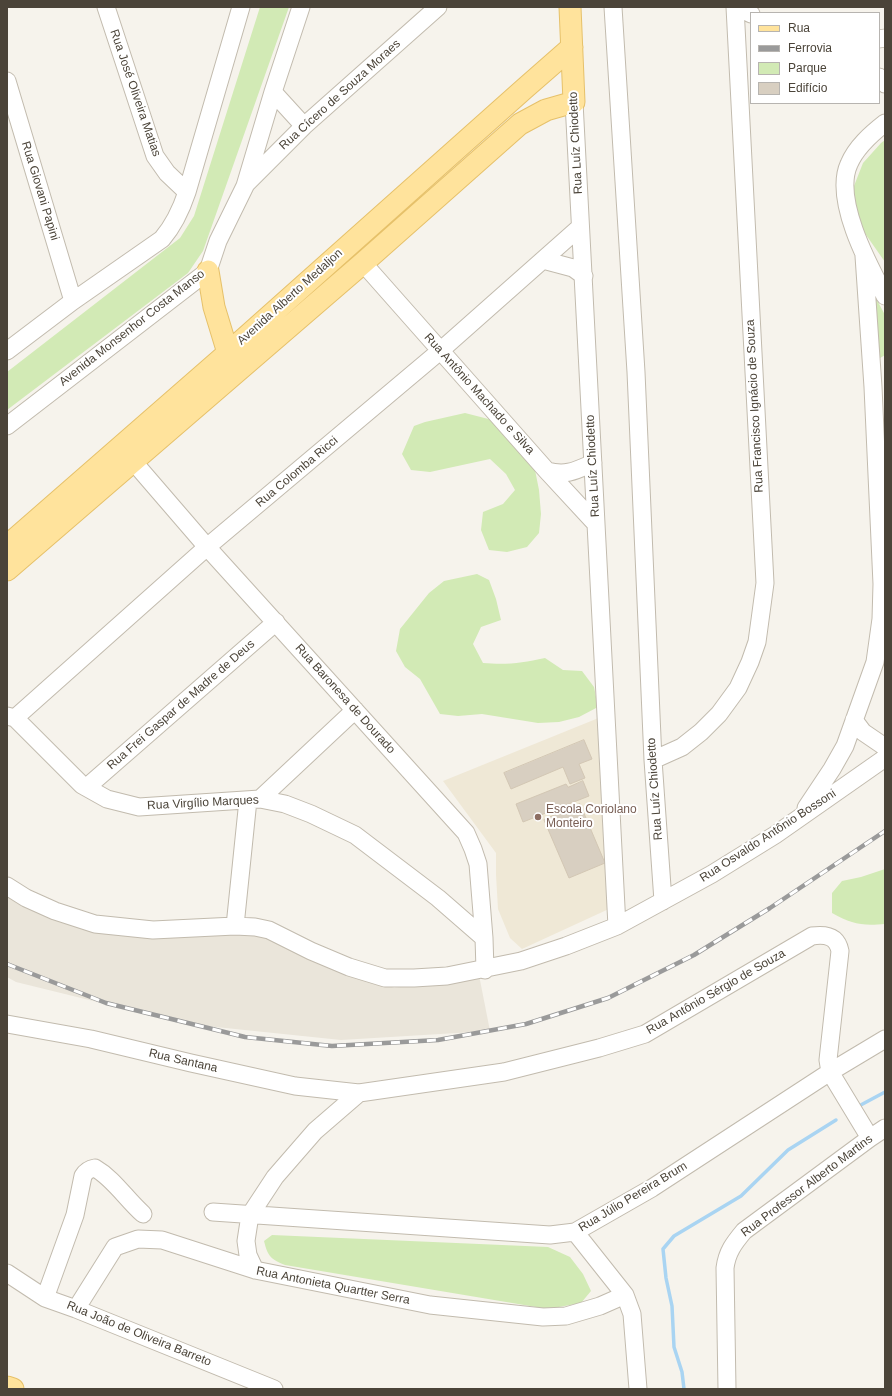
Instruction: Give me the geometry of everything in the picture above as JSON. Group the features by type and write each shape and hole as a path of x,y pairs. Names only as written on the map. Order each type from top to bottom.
{"main road":[{"name":"Rua Luíz Chiodetto","path":"570,7 574,102"},
{"name":"Avenida Alberto Medaljon","path":"7,546 228,353 572,47"},
{"name":"Avenida Alberto Medaljon","path":"7,570 132,460 362,263 520,124 546,110 574,102"},
{"path":"208,271 214,307 228,353"},
{"path":"7,1387 13,1389"}],"street":[{"name":"Rua José Oliveira Matias","path":"106,7 155,156 167,173 187,192"},
{"name":"Avenida Monsenhor Costa Manso","path":"7,426 208,271 218,241 245,186 273,92 301,7"},
{"name":"Rua Cícero de Souza Moraes","path":"245,186 304,126 438,7"},
{"name":"Rua Luíz Chiodetto","path":"613,7 636,368 653,760 662,901"},
{"path":"736,7 750,14"},
{"name":"Rua Francisco Ignácio de Souza","path":"653,760 682,747 701,732 719,714 738,688 757,642 765,582 736,7"},
{"path":"7,351 73,301 162,239 175,221 187,192 240,9"},
{"name":"Rua Giovani Papini","path":"7,81 73,301"},
{"path":"273,92 304,126"},
{"name":"Rua Luíz Chiodetto","path":"574,102 617,926"},
{"path":"885,123 872,133 857,150 848,164 844,183 851,219 864,256 885,296"},
{"name":"Rua Colomba Ricci","path":"11,717 207,547 440,351 580,227"},
{"path":"802,816 832,769 844,746 875,662 881,619 882,584 873,387 864,256"},
{"path":"543,260 573,268 584,276"},
{"name":"Rua Antônio Machado e Silva","path":"362,263 596,524"},
{"path":"873,387 885,371"},
{"name":"Rua Baronesa de Dourado","path":"132,460 207,547 466,833 478,864 485,970"},
{"path":"547,471 559,474 577,470 593,463"},
{"name":"Rua Frei Gaspar de Madre de Deus","path":"87,787 276,622"},
{"path":"235,926 254,799 355,710"},
{"name":"Rua Virgílio Marques","path":"11,717 82,785 107,799 139,807 254,799 285,804 311,814 355,835 438,898 484,938"},
{"path":"854,720 863,732 885,747"},
{"name":"Rua Osvaldo Antônio Bossoni","path":"7,886 26,898 55,911 95,924 153,930 235,926 255,927 268,930 311,951 343,964 385,978 447,976 485,970 521,961 566,946 617,926 712,874 775,835 885,758"},
{"name":"Rua Antônio Sérgio de Souza","path":"359,1093 504,1072 599,1048 645,1034 812,936 823,934 835,940 839,945 840,951 828,1060 830,1072 870,1138"},
{"name":"Rua Santana","path":"7,1024 92,1039 295,1086 359,1093"},
{"name":"Rua Júlio Pereira Brum","path":"213,1212 550,1235 575,1232 652,1188 830,1072 885,1039"},
{"path":"254,1270 248,1255 246,1241 250,1215 275,1177 315,1131 359,1093"},
{"name":"Rua Professor Alberto Martins","path":"727,1389 725,1268 727,1256 732,1246 744,1231 885,1128"},
{"path":"45,1298 75,1214 83,1176 86,1171 94,1168 108,1177 143,1214"},
{"path":"575,1232 625,1295 632,1314 638,1389"},
{"name":"Rua Antonieta Quartter Serra","path":"76,1309 115,1247 138,1239 162,1240 254,1270 430,1305 543,1317 566,1316 600,1306 625,1295"},
{"name":"Rua João de Oliveira Barreto","path":"7,1273 45,1298 76,1309 268,1388"}],"shaded area":[{"name":"Escola Coriolano Monteiro","path":"601,717 611,908 522,949 510,938 498,909 496,853 443,781"},
{"path":"7,892 48,917 257,930 394,988 479,975 490,1031 341,1040 187,1024 16,982 7,977"}],"green space":[{"path":"260,7 289,7 203,251 188,273 7,410 7,372 180,238 194,216"},
{"path":"885,140 885,262 857,222 852,191 863,163"},
{"path":"871,289 885,315 885,355 877,360"},
{"path":"465,413 504,423 531,450 539,490 541,514 539,533 527,547 507,552 489,550 481,530 483,512 503,504 515,490 506,474 490,459 430,472 411,470 402,454 414,426"},
{"path":"477,574 489,580 496,599 501,620 481,627 473,644 483,663 514,663 545,658 563,670 582,671 594,687 598,707 579,717 559,722 538,723 482,714 458,716 440,714 420,679 405,667 396,651 400,629 429,593 444,581"},
{"path":"885,869 885,924 869,925 851,922 832,913 832,893 842,881 861,877"},
{"path":"272,1235 548,1247 570,1257 583,1274 591,1291 581,1303 548,1309 285,1265 273,1259 267,1251 264,1241"}],"building":[{"path":"584,740 592,759 579,764 585,778 570,784 563,767 511,789 504,773"},
{"path":"583,781 589,796 523,822 516,804 566,784 568,787"},
{"path":"580,804 605,863 569,878 544,820"}],"waterway":[{"path":"857,1107 885,1092"},
{"path":"684,1389 682,1372 674,1347 672,1306 666,1278 663,1249 674,1236 741,1196 788,1150 836,1120"}],"railway":[{"path":"7,964 106,1003 245,1037 332,1046 438,1040 526,1024 608,998 694,955 770,908 885,831"}],"place":[{"name":"Escola Coriolano Monteiro","path":"538,817"}]}
